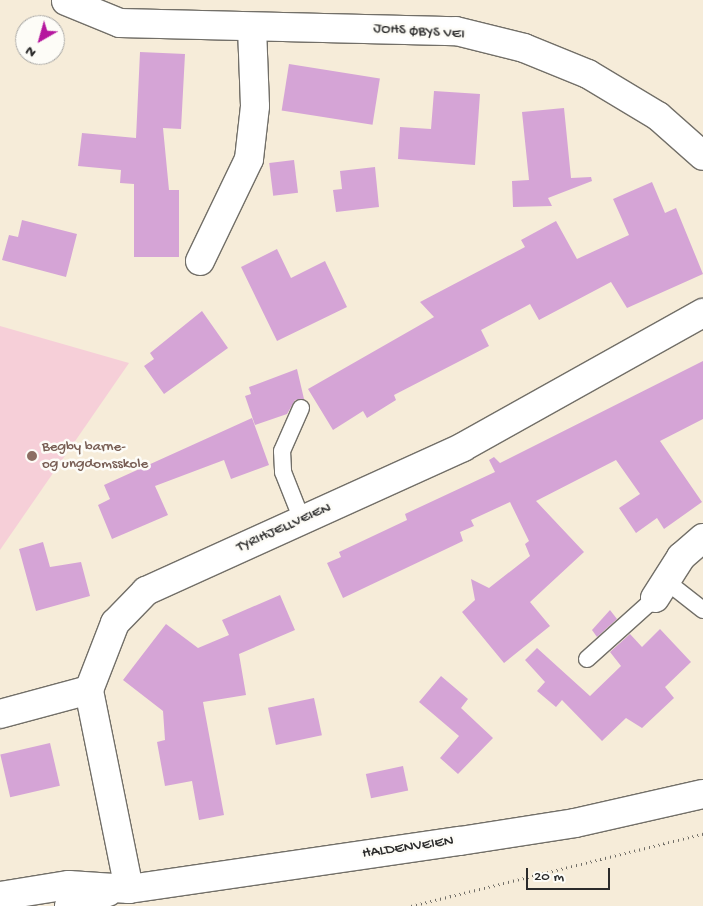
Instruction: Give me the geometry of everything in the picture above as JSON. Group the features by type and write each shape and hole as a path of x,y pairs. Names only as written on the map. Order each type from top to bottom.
{"street":[{"name":"JOHS ØBYS VEI","path":"66,1 120,23 252,28 456,31 524,48 588,74 658,116 703,156"},
{"path":"200,261 249,159 255,106 252,28"},
{"name":"TYRIHJELLVEIEN","path":"89,690 115,623 146,591 463,447 703,313"},
{"path":"661,589 681,557 703,538"},
{"path":"0,714 89,690 120,890"},
{"name":"HALDENVEIEN","path":"69,906 120,890 575,823 703,794"},
{"name":"HALDENVEIEN","path":"0,896 69,885 120,890"}],"lane":[{"path":"301,408 282,451 283,472 302,520"},
{"path":"587,659 661,589 703,610"}],"path":[{"path":"410,906 703,834"}],"shaded area":[{"name":"Begby barne- og ungdomsskole","path":"0,326 129,363 0,550"}],"building":[{"path":"140,52 185,54 181,129 163,128 169,190 179,190 179,257 134,257 134,184 120,183 121,170 78,166 82,133 136,138"},
{"path":"289,64 380,78 373,125 282,110"},
{"path":"434,91 480,94 475,165 398,159 400,127 431,129"},
{"path":"564,108 571,178 591,177 592,181 548,198 552,206 513,207 512,181 529,180 522,112"},
{"path":"294,160 298,193 273,196 269,163"},
{"path":"375,167 379,207 336,212 333,190 342,189 340,171"},
{"path":"652,182 665,213 676,208 703,274 627,308 611,282 539,320 530,304 481,330 489,346 394,395 396,400 367,418 363,411 333,430 308,389 434,317 420,302 525,247 521,240 556,221 577,259 629,235 613,199"},
{"path":"22,220 77,234 66,277 2,260 9,235 18,237"},
{"path":"277,249 291,278 325,261 347,307 277,341 241,267"},
{"path":"202,311 228,348 164,394 144,366 154,359 150,353"},
{"path":"703,361 703,419 660,441 702,502 664,529 657,518 636,533 619,508 640,494 616,460 536,501 584,552 530,602 550,626 504,663 462,612 475,600 471,579 489,588 530,556 525,544 529,541 510,502 471,520 474,526 460,532 463,541 343,598 327,563 341,557 339,552 407,520 405,514 495,472 489,460 494,457 500,463"},
{"path":"297,369 304,399 295,400 287,414 255,425 245,396 251,394 249,387"},
{"path":"252,418 269,465 231,479 224,460 155,486 168,515 112,539 98,505 110,499 104,485"},
{"path":"43,542 50,567 81,562 90,596 36,611 19,549"},
{"path":"280,595 295,630 239,654 246,695 203,702 224,815 199,820 192,781 165,786 157,742 165,740 163,711 123,680 166,624 198,648 229,635 222,620"},
{"path":"610,610 617,619 597,637 592,630"},
{"path":"660,629 691,662 665,687 674,698 642,728 626,718 602,741 562,700 556,707 537,691 545,682 525,660 537,648 590,696 621,666 610,652 630,634 642,647"},
{"path":"441,676 468,699 461,708 493,738 458,774 440,758 459,736 419,702"},
{"path":"314,698 322,735 276,745 268,708"},
{"path":"50,743 60,786 10,797 0,754"},
{"path":"403,766 408,790 371,798 366,774"}],"place":[{"name":"Begby barne- og ungdomsskole","path":"32,456"}]}
